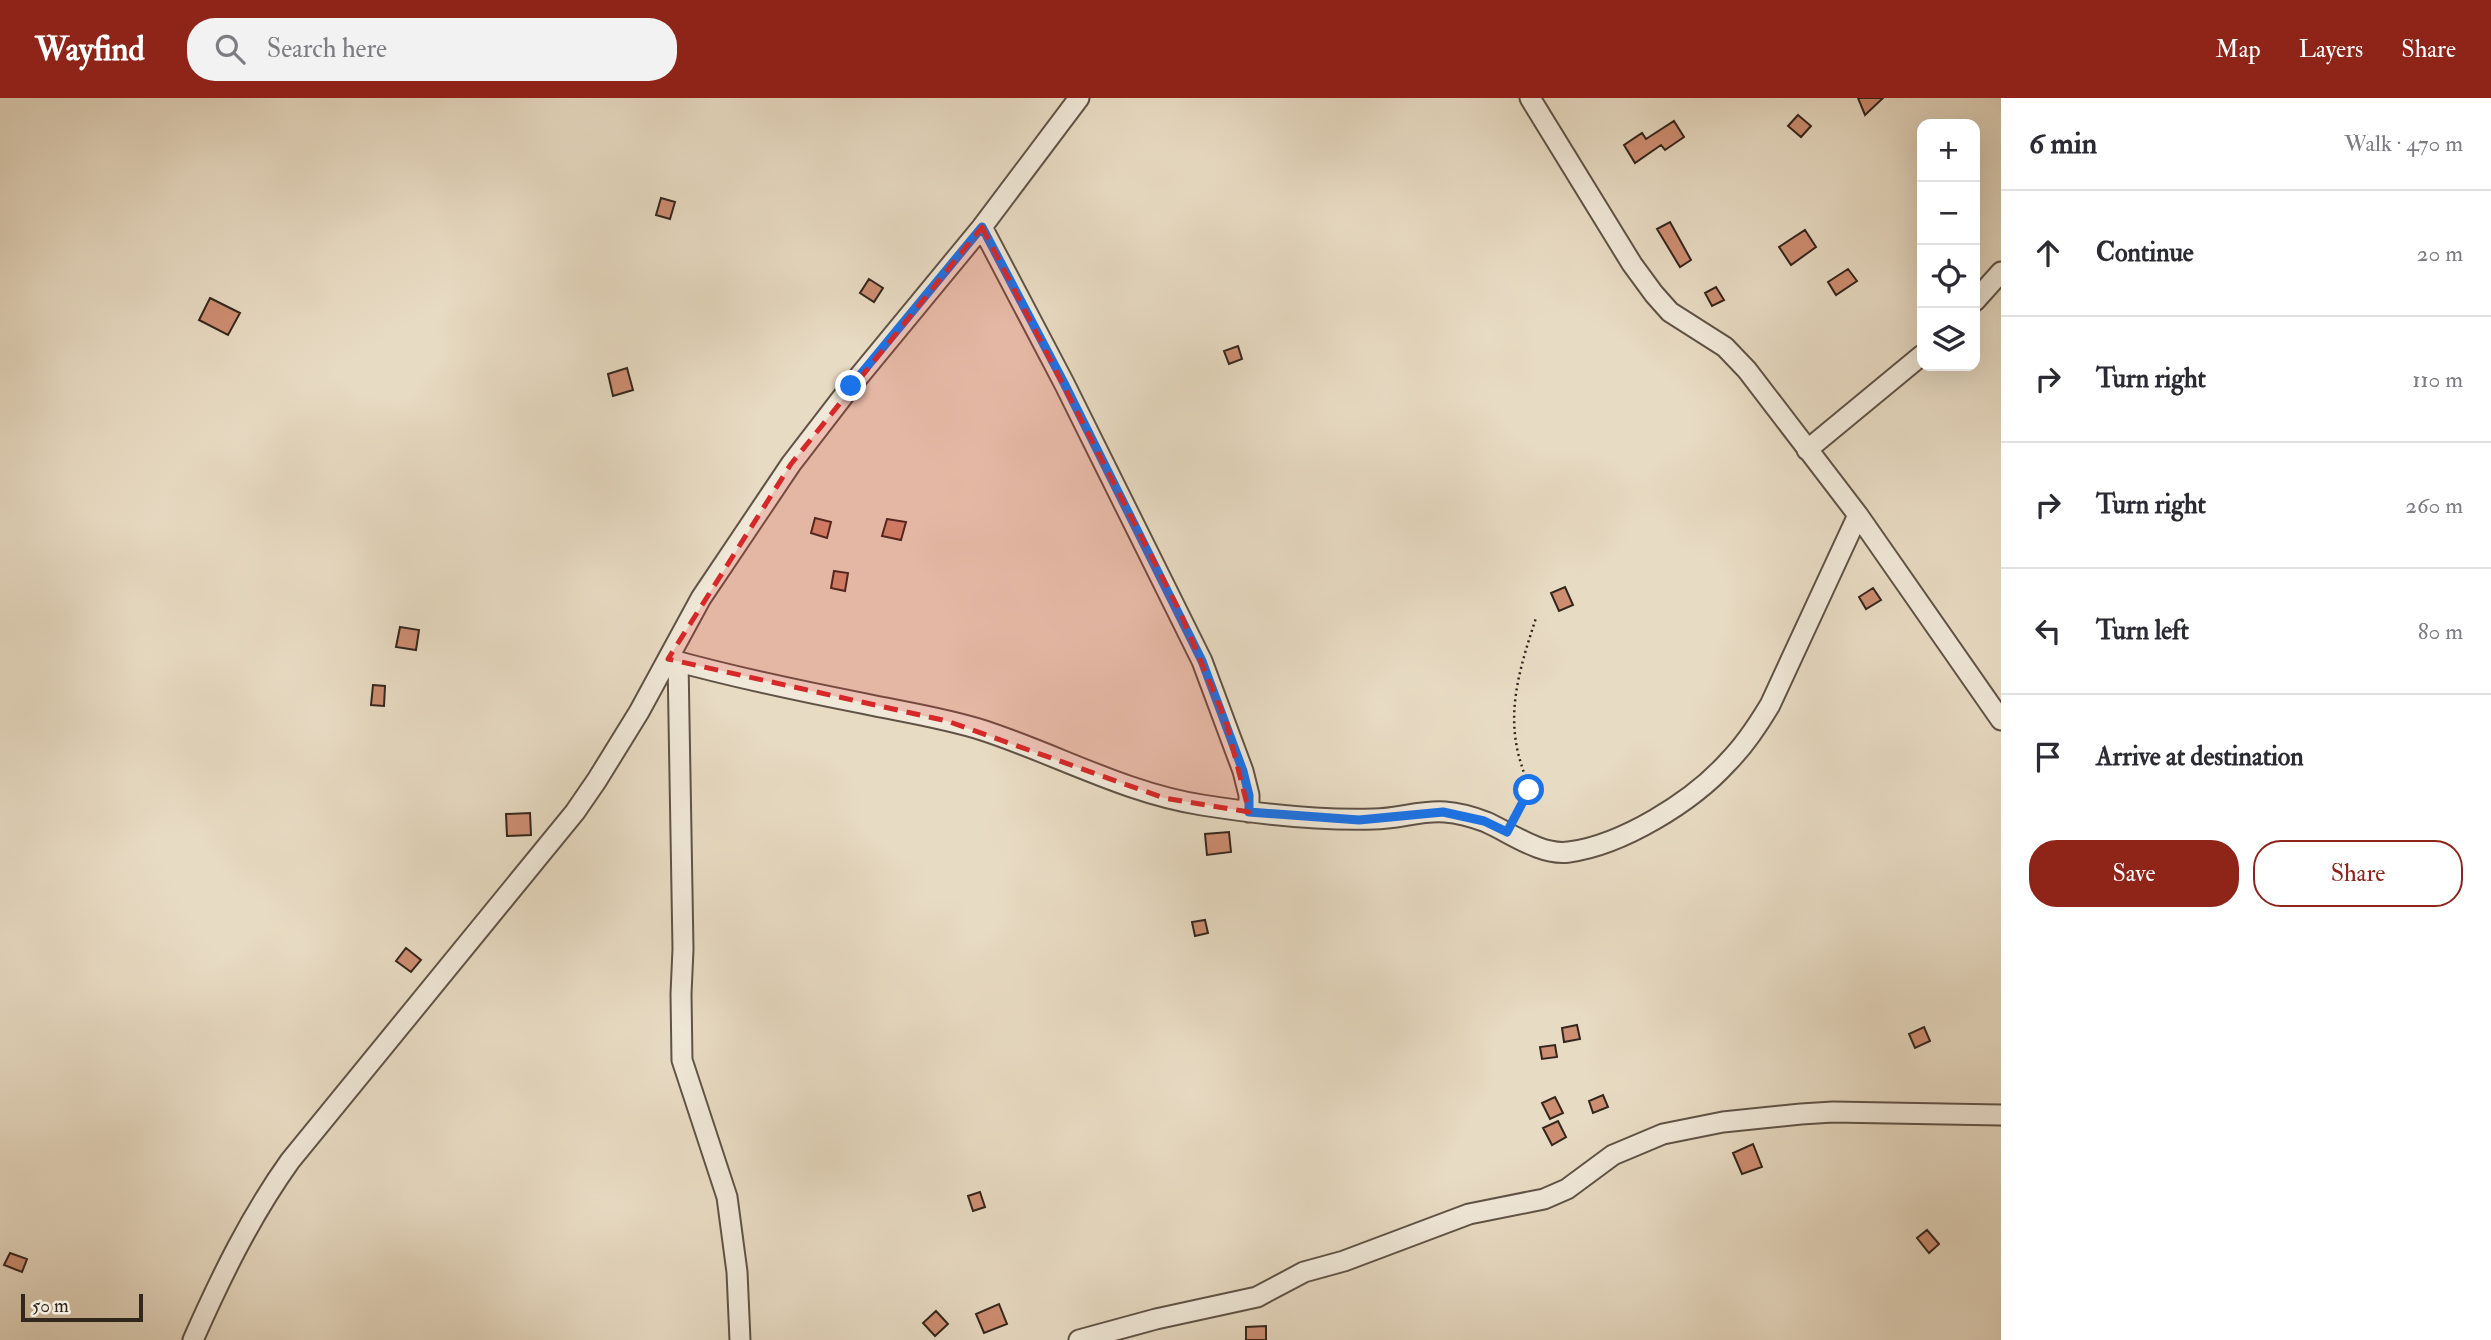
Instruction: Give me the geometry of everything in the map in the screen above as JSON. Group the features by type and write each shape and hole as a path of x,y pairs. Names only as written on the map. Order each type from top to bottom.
{"street":[{"path":"193,1340 234,1251 261,1201 318,1124 575,812 673,660 712,580 791,464 851,386 982,227 1079,98"},
{"path":"1530,98 1632,264 1654,294 1670,312 1735,356 1858,515 2001,720"},
{"path":"982,227 1064,383 1202,661 1243,771 1249,795 1249,812"},
{"path":"1980,295 2001,271"},
{"path":"1807,450 1917,359"},
{"path":"673,660 745,680 947,721 992,734 1164,798 1249,812 1359,820 1443,812 1484,821 1546,849 1564,853 1619,836 1647,822 1687,798 1727,764 1754,732 1770,705 1858,515"},
{"path":"673,660 683,949 682,1060 727,1197 737,1272 740,1340"},
{"path":"1079,1340 1156,1319 1256,1297 1304,1272 1344,1261 1469,1214 1544,1199 1567,1189 1614,1155 1663,1134 1723,1122 1823,1112 2001,1115"}],"path":[{"path":"1507,832 1529,790 1516,741 1515,701 1523,660 1536,618"}],"highlighted area":[{"path":"982,227 1180,612 1226,721 1249,812 1164,798 947,721 668,659 791,464"}],"building":[{"path":"1858,98 1883,98 1865,115"},
{"path":"1798,115 1811,126 1801,137 1788,126"},
{"path":"1674,121 1684,137 1665,150 1661,145 1635,163 1624,145 1642,133 1646,139"},
{"path":"661,198 675,202 670,219 656,215"},
{"path":"1670,222 1691,260 1680,267 1657,229"},
{"path":"1805,230 1816,247 1791,265 1779,247"},
{"path":"1848,269 1857,281 1836,295 1828,282"},
{"path":"869,279 883,288 874,302 860,293"},
{"path":"1716,287 1724,300 1712,306 1705,293"},
{"path":"210,298 240,313 228,335 199,320"},
{"path":"1238,346 1242,359 1229,364 1224,351"},
{"path":"627,368 633,390 613,396 608,374"},
{"path":"815,518 831,522 827,538 811,533"},
{"path":"887,519 906,522 901,540 882,536"},
{"path":"834,571 848,573 845,591 831,588"},
{"path":"1565,587 1573,605 1559,611 1551,593"},
{"path":"1873,588 1881,600 1866,609 1859,597"},
{"path":"400,627 419,630 416,650 396,647"},
{"path":"373,685 385,686 384,706 371,705"},
{"path":"530,813 531,835 507,836 506,814"},
{"path":"1229,832 1231,852 1207,855 1205,834"},
{"path":"1205,920 1208,933 1195,936 1192,922"},
{"path":"406,948 421,960 411,972 396,961"},
{"path":"1577,1025 1580,1039 1564,1042 1562,1028"},
{"path":"1924,1027 1930,1041 1915,1048 1909,1034"},
{"path":"1555,1045 1557,1057 1542,1059 1540,1047"},
{"path":"1603,1095 1608,1107 1593,1113 1589,1101"},
{"path":"1555,1097 1563,1113 1550,1119 1542,1103"},
{"path":"1558,1121 1566,1137 1552,1145 1543,1128"},
{"path":"1753,1144 1762,1167 1742,1174 1733,1153"},
{"path":"980,1192 985,1207 973,1211 968,1196"},
{"path":"1927,1230 1939,1244 1929,1253 1917,1238"},
{"path":"10,1253 27,1259 22,1272 4,1265"},
{"path":"999,1304 1007,1324 984,1333 976,1314"},
{"path":"936,1311 948,1324 935,1336 923,1323"},
{"path":"1266,1326 1266,1340 1246,1340 1246,1327"}],"route":[{"path":"851,386 982,227 1180,612 1226,721 1243,771 1249,795 1249,812 1359,820 1443,812 1484,821 1507,832 1529,790"}]}
